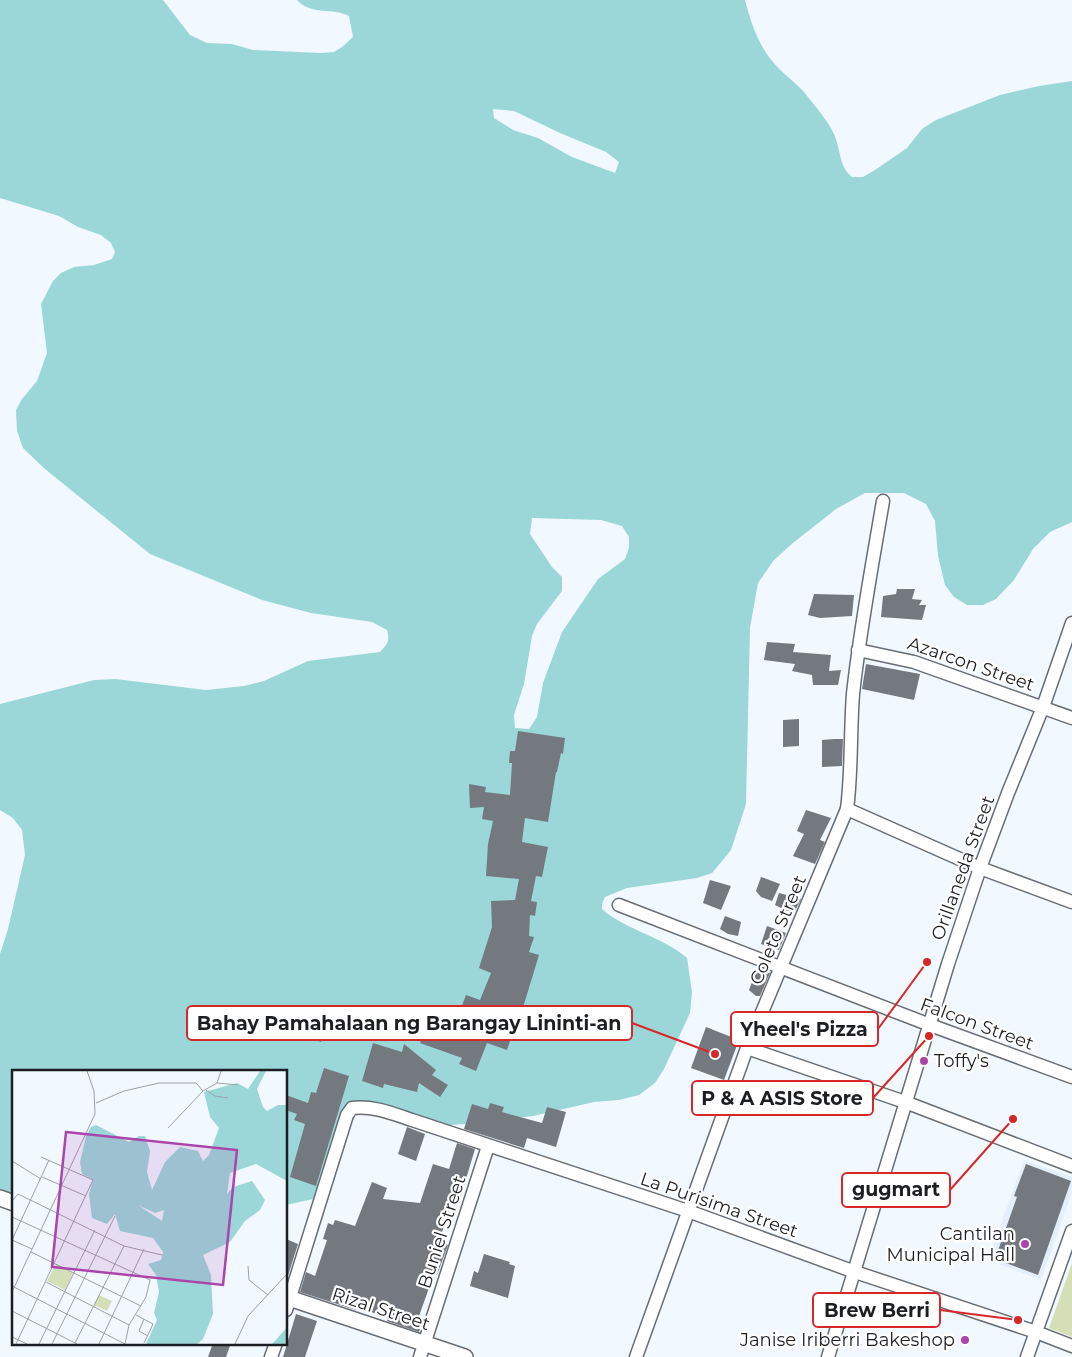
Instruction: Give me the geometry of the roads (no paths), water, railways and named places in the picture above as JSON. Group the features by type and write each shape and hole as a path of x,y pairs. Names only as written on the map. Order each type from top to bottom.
{"street":[{"name":"Coleto Street","path":"636,1357 747,1048 782,969 847,809 851,779 851,720 858,650 884,502"},
{"name":"Orillaneda Street","path":"828,1357 948,964 980,868 1043,707 1072,623"},
{"name":"Azarcon Street","path":"858,650 914,662 1072,718"},
{"path":"847,809 980,868 1072,902"},
{"name":"Falcon Street","path":"619,905 782,969 1072,1077"},
{"path":"747,1048 905,1102 1072,1166"},
{"name":"La Purisima Street","path":"288,1302 347,1115 352,1108 385,1112 688,1210 854,1272 1036,1332 1072,1346"},
{"name":"Buniel Street","path":"422,1350 488,1146"},
{"path":"0,1198 12,1202"},
{"path":"1027,1357 1072,1231"},
{"name":"Rizal Street","path":"288,1302 422,1350 465,1357"},
{"path":"271,1357 276,1344"}],"water":[{"path":"0,0 163,0 190,35 207,43 232,44 253,50 321,53 334,52 353,37 349,16 342,13 309,8 297,0 745,0 763,48 777,66 804,92 820,112 836,138 844,167 852,177 863,177 875,170 907,148 922,129 936,120 1000,95 1072,81 1072,522 1050,532 1033,549 1014,580 996,599 983,605 967,605 954,597 945,585 938,556 935,521 926,504 904,493 865,493 836,509 774,560 758,583 750,628 746,804 731,850 712,873 697,878 627,888 605,897 602,904 602,909 612,917 667,944 687,958 692,992 690,1013 664,1069 655,1083 639,1095 619,1100 594,1102 533,1116 450,1125 377,1104 353,1101 345,1105 324,1181 313,1199 288,1205 288,1070 12,1070 12,1193 0,1189 0,954 8,929 25,855 22,830 13,818 0,810 0,704 94,680 115,679 206,690 244,686 264,681 308,661 380,652 387,644 388,639 387,630 372,622 311,613 262,600 150,554 45,469 23,448 17,431 16,410 22,399 37,381 47,353 41,304 53,281 61,273 74,267 94,265 112,259 115,252 111,243 101,235 78,227 59,216 0,198","holes":["493,109 514,111 606,152 619,162 615,173 572,157 538,138 513,130 494,118","532,518 601,520 622,526 629,537 629,548 625,559 598,579 562,632 543,683 537,717 529,729 515,728 514,715 524,684 532,636 537,624 562,591 562,577 552,567 530,534"]}],"place":[{"name":"Yheel's Pizza","path":"927,962"},
{"name":"P & A ASIS Store","path":"929,1036"},
{"name":"Bahay Pamahalaan ng Barangay Lininti-an","path":"715,1054"},
{"name":"Toffy's","path":"924,1061"},
{"name":"gugmart","path":"1013,1119"},
{"name":"Cantilan Municipal Hall","path":"1025,1244"},
{"name":"Brew Berri","path":"1018,1320"},
{"name":"Janise Iriberri Bakeshop","path":"965,1340"}]}
